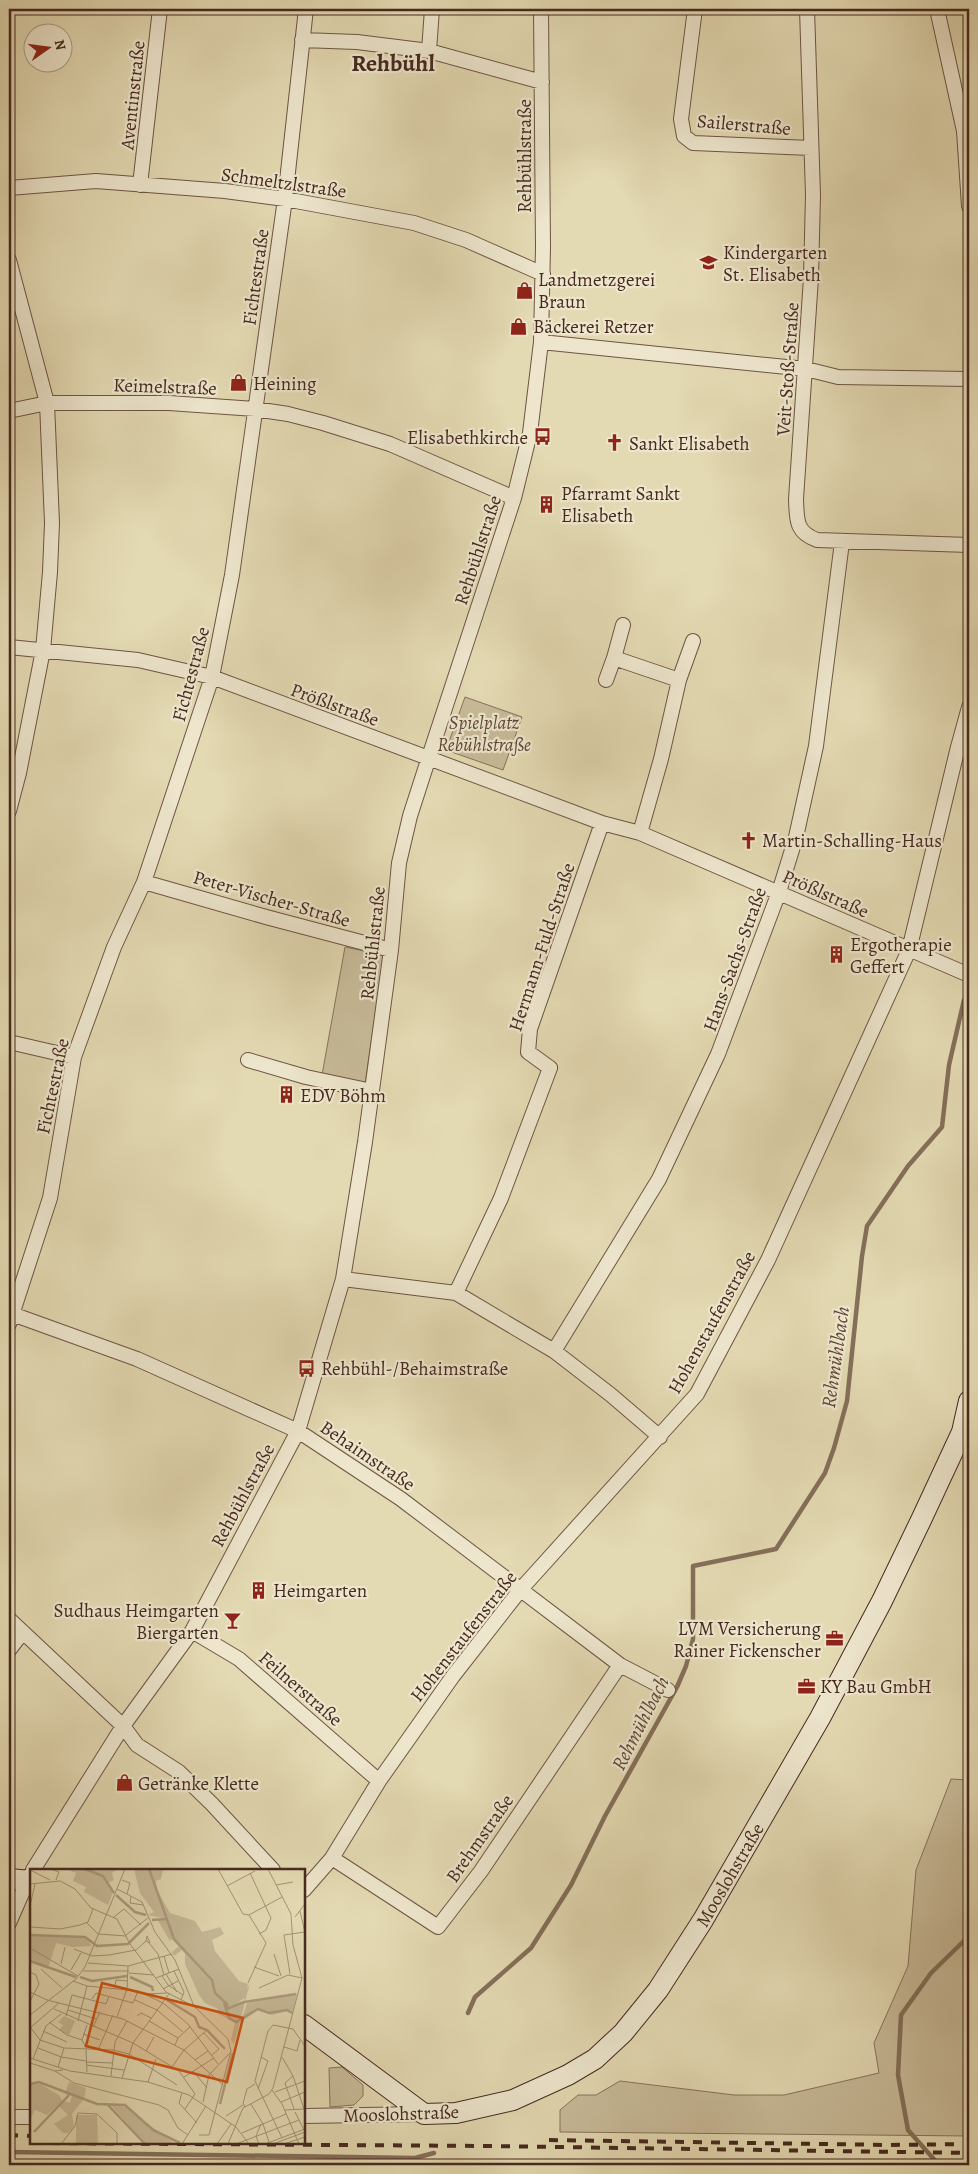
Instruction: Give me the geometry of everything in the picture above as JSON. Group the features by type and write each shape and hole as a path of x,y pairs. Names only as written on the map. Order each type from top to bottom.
{"street":[{"name":"Aventinstraße","path":"140,185 160,9"},
{"name":"Fichtestraße","path":"10,1319 50,1198 74,1057 114,947 144,882 212,677 232,575 285,199 306,9"},
{"path":"429,51 432,9"},
{"name":"Rehbühlstraße","path":"31,1869 123,1726 192,1631 298,1431 343,1279 372,1091 391,950 399,863 410,816 514,498 530,433 541,342 543,274 542,9"},
{"name":"Sailerstraße","path":"695,9 681,120 684,136 693,143 810,148"},
{"name":"Veit-Stoß-Straße","path":"807,9 813,195 811,278 797,515 800,527 808,536 817,540 969,545"},
{"path":"937,9 964,131 969,206"},
{"path":"302,40 357,42 429,51 542,82"},
{"name":"Schmeltzlstraße","path":"9,188 96,180 225,191 285,199 414,223 466,240 543,274"},
{"path":"9,260 47,402 52,523 43,650 19,773 9,811"},
{"path":"541,342 806,369 838,377 969,379"},
{"name":"Keimelstraße","path":"9,411 47,402 169,404 255,409 323,423 390,444 514,498"},
{"name":"Hans-Sachs-Straße","path":"554,1351 659,1178 718,1054 779,892 796,837 816,746 842,542"},
{"path":"606,680 623,625"},
{"path":"640,833 661,760 678,680 692,641"},
{"name":"Prößlstraße","path":"9,647 138,660 212,677 602,823 640,833 969,975"},
{"path":"614,658 678,680"},
{"name":"Hohenstaufenstraße","path":"305,1889 332,1858 380,1781 452,1676 521,1589 697,1394 768,1260 909,950 969,707"},
{"name":"Hermann-Fuld-Straße","path":"456,1293 501,1198 550,1068 528,1052 530,1029 602,823"},
{"name":"Peter-Vischer-Straße","path":"144,882 391,950"},
{"path":"9,1042 74,1057"},
{"path":"248,1060 306,1077 372,1091"},
{"path":"343,1279 456,1293 554,1351 611,1395 660,1437"},
{"name":"Behaimstraße","path":"10,1319 137,1359 298,1431 401,1499 620,1665 668,1690"},
{"name":"Mooslohstraße","path":"305,2116 424,2114 456,2112 501,2104 548,2086 568,2075 595,2059 623,2033 658,1990 734,1868 820,1718 882,1601 922,1518 962,1432 968,1409"},
{"path":"9,1618 123,1726 137,1745 179,1772 212,1804 272,1869"},
{"name":"Feilnerstraße","path":"192,1631 239,1659 380,1781"},
{"path":"9,1650 23,1632"},
{"name":"Brehmstraße","path":"332,1858 418,1912 438,1927 481,1871 620,1665"},
{"name":"Rehbühlstraße","path":"9,1923 26,1877"},
{"path":"305,2026 424,2114"},
{"path":"9,2117 30,2117"}],"green space":[{"name":"Spielplatz Rebühlstraße","path":"465,697 522,717 503,770 446,750"},
{"path":"345,947 384,955 365,1084 322,1075"},
{"path":"951,1779 969,1780 969,2136 560,2132 560,2110 578,2095 596,2095 620,2081 734,2095 784,2095 879,2073 874,2043 908,1966 916,1870"},
{"path":"342,2067 363,2085 363,2096 354,2105 330,2107 329,2068"},
{"path":"915,2159 969,2160 969,2165 918,2165"}],"waterway":[{"name":"Rehmühlbach","path":"468,2013 475,1997 531,1948 571,1885 605,1816 677,1687 686,1666 693,1639 693,1566 776,1549 825,1473 847,1401 862,1256 867,1226 908,1166 942,1127 949,1065 964,1000"},
{"path":"939,2165 908,2130 898,2075 901,2015 931,1973 969,1936"},
{"name":"Rehmühlbach","path":"9,2152 415,2158 434,2153"}],"railway":[{"path":"9,2135 30,2136"},
{"path":"549,2140 890,2145 969,2144"},
{"path":"185,2144 969,2153"}],"place":[{"name":"Kindergarten St. Elisabeth","path":"709,263"},
{"name":"Landmetzgerei Braun","path":"524,290"},
{"name":"Bäckerei Retzer","path":"519,326"},
{"name":"Heining","path":"239,383"},
{"name":"Elisabethkirche","path":"542,437"},
{"name":"Sankt Elisabeth","path":"615,443"},
{"name":"Pfarramt Sankt Elisabeth","path":"547,504"},
{"name":"Martin-Schalling-Haus","path":"748,840"},
{"name":"Ergotherapie Geffert","path":"836,955"},
{"name":"EDV Böhm","path":"286,1095"},
{"name":"Rehbühl-/Behaimstraße","path":"307,1368"},
{"name":"Heimgarten","path":"259,1590"},
{"name":"Sudhaus Heimgarten Biergarten","path":"233,1621"},
{"name":"LVM Versicherung Rainer Fickenscher","path":"835,1639"},
{"name":"KY Bau GmbH","path":"806,1686"},
{"name":"Getränke Klette","path":"124,1783"}],"district":[{"name":"Rehbühl","path":"393,63"}]}
